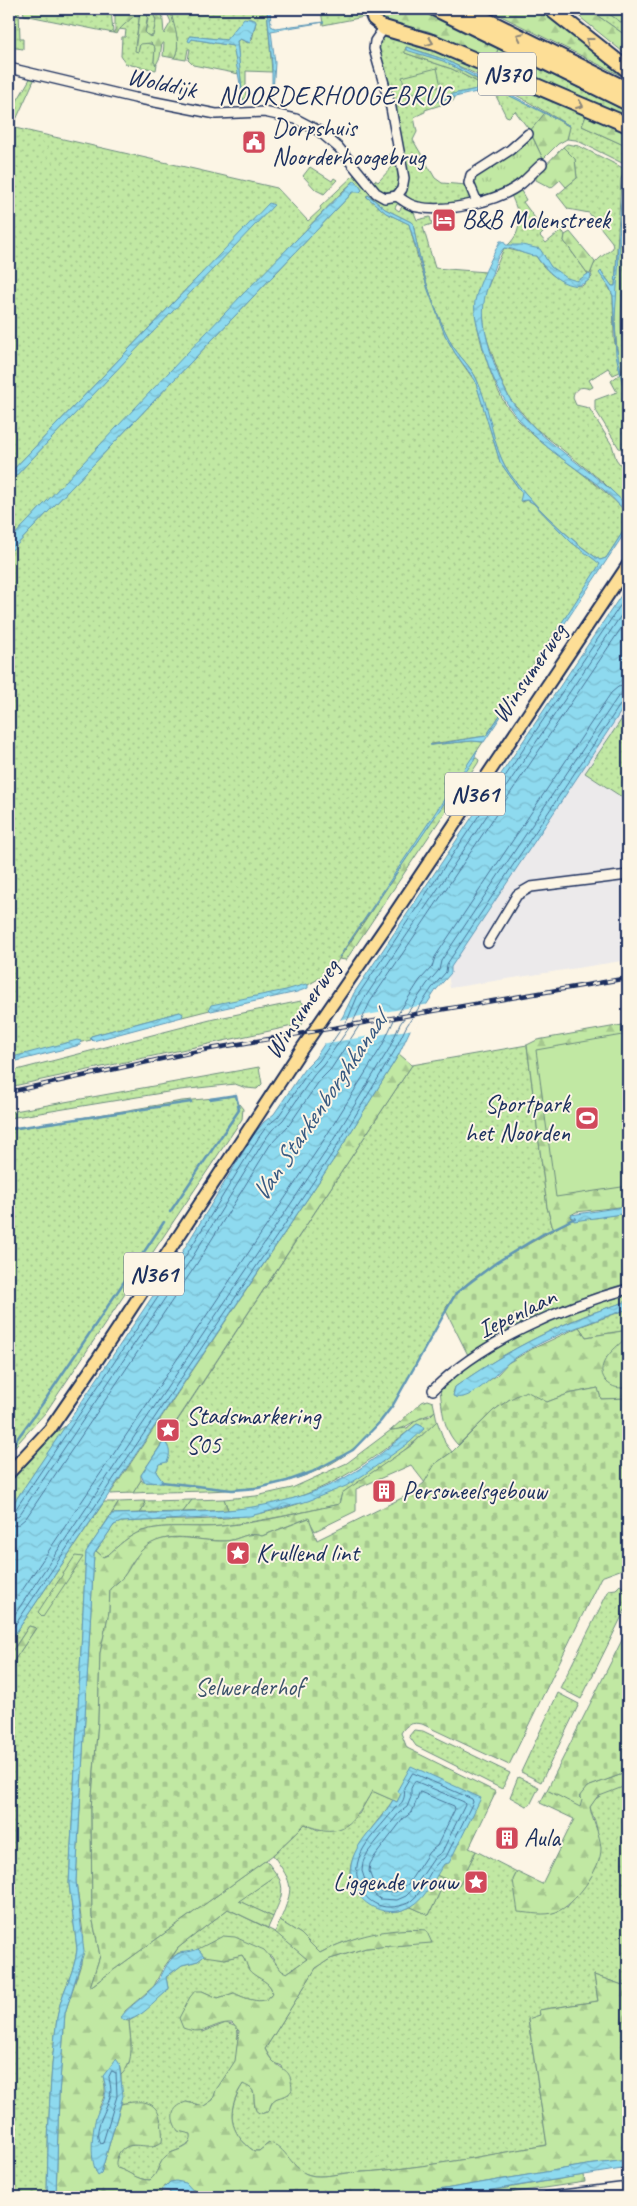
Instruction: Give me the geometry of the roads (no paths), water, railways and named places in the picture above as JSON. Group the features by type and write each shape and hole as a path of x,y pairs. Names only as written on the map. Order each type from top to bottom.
{"highway":[{"name":"N370","path":"436,9 628,103"},
{"name":"N370","path":"464,9 628,90"},
{"path":"551,9 628,70"},
{"name":"N370","path":"384,28 435,43 628,125"}],"main road":[{"path":"369,9 373,19 384,28"},
{"name":"Winsumerweg","path":"9,1473 50,1429 301,1050 395,914 628,565"}],"street":[{"path":"384,28 375,41 374,49 391,110 404,178 402,189 398,196"},
{"name":"Wolddijk","path":"9,68 135,98 216,114 264,112 296,119 319,131 339,148 376,193 386,198 398,196 414,206 424,208 457,207 502,194 522,184 542,164"},
{"path":"477,202 469,183 471,174 510,150 528,134"},
{"path":"488,943 517,895 530,887 628,875"},
{"name":"Iepenlaan","path":"433,1390 446,1376 478,1354 514,1334 574,1306 628,1289"},
{"path":"546,2197 628,2186"}],"water":[{"path":"267,9 270,9 271,26 275,28 324,22 271,31 275,63 272,106 272,65"},
{"path":"244,18 255,20 256,22 250,43 240,39 237,41 243,100 233,46 192,39 190,42 188,41 190,36 226,40"},
{"path":"406,47 446,60 570,126 494,88 433,102 433,98 489,85 443,61 406,50"},
{"path":"623,174 628,175 628,177 624,179 615,318 616,346 628,405 616,355 613,296 610,288 599,273 601,271 612,286 615,286"},
{"path":"354,181 362,190 360,192 353,192 9,553 9,541 242,295"},
{"path":"368,195 385,209 413,223 423,269 438,315 451,343 477,380 502,460 519,485 560,529 600,560 606,558 628,524 628,528 559,632 557,630 600,564 571,542 533,503 527,500 520,501 522,493 500,462 475,380 455,353 445,335 428,290 409,224 386,213 367,197"},
{"path":"269,203 274,205 9,483 9,474"},
{"path":"500,241 503,241 506,245 522,245 540,249 551,267 567,278 577,281 588,274 591,275 590,279 583,284 567,284 546,269 536,256 504,248 497,260 486,291 484,324 494,363 501,381 510,399 522,415 551,443 614,493 628,507 628,516 604,490 541,442 517,417 499,390 486,358 476,320 475,301 482,278"},
{"name":"Van Starkenborghkanaal","path":"628,585 628,701 451,967 451,973 436,990 410,1030 399,1054 336,1156 9,1643 9,1510 181,1254 254,1134 274,1114 305,1068 315,1058 343,1016 354,993"},
{"path":"552,639 484,742 472,741 430,745 486,736"},
{"path":"477,750 474,760 339,957"},
{"path":"306,984 308,988 297,992 211,1011 209,1009 211,1005 286,990"},
{"path":"180,1012 183,1014 182,1017 93,1041 90,1038 91,1036"},
{"path":"77,1040 81,1041 80,1045 9,1063 9,1058"},
{"path":"628,1206 628,1213 574,1221 571,1215"},
{"path":"628,1301 628,1309 567,1331 537,1345 509,1362 475,1392 467,1396 453,1396 455,1387 517,1348 582,1317"},
{"path":"417,1424 424,1429 410,1442 346,1486 308,1501 250,1516 121,1522 114,1525 94,1554 76,1881 84,1952 65,2013 59,2095 56,2197 47,2197 48,2130 54,2040 61,2000 76,1958 77,1949 69,1884 86,1552 112,1514 223,1510 278,1502 304,1495 330,1485 353,1473 386,1450"},
{"path":"164,1441 169,1449 169,1456 167,1462 159,1464 156,1472 164,1483 144,1482 141,1475"},
{"path":"411,1766 481,1798 449,1863 444,1864 422,1898 412,1906 400,1911 377,1909 359,1895 353,1885 352,1861 364,1838 393,1800 397,1802 401,1794 397,1791"},
{"path":"198,1949 204,1956 198,1961 182,1965 166,1977 168,1988 166,1992 134,2018 123,2020 121,2017 129,2008 156,1984 172,1958 183,1952"},
{"path":"116,2059 119,2063 123,2096 101,2173 98,2175 92,2155 93,2131 106,2091 103,2076"},
{"path":"628,2160 628,2168 448,2197 397,2197 587,2165"},
{"path":"170,2182 186,2183 199,2197 172,2197 169,2191 162,2190"}],"waterway":[{"path":"170,1212 239,1110 236,1095 210,1099"},
{"path":"9,1129 191,1102"},
{"path":"162,1482 232,1490 258,1488 287,1481 312,1472 353,1450 380,1422 393,1405 456,1293 497,1262 543,1234 575,1218"},
{"path":"9,1450 43,1403 164,1222"},
{"path":"586,2197 604,2194"}],"railway":[{"path":"9,1092 198,1051 628,978"}],"place":[{"name":"Dorpshuis Noorderhoogebrug","path":"254,142"},
{"name":"B&B Molenstreek","path":"444,220"},
{"name":"Sportpark het Noorden","path":"587,1118"},
{"name":"Stadsmarkering S05","path":"168,1430"},
{"name":"Personeelsgebouw","path":"384,1491"},
{"name":"Krullend lint","path":"238,1553"},
{"name":"Aula","path":"507,1838"},
{"name":"Liggende vrouw","path":"476,1882"}],"district":[{"name":"NOORDERHOOGEBRUG","path":"335,95"}],"park label":[{"name":"Selwerderhof","path":"249,1687"}]}
